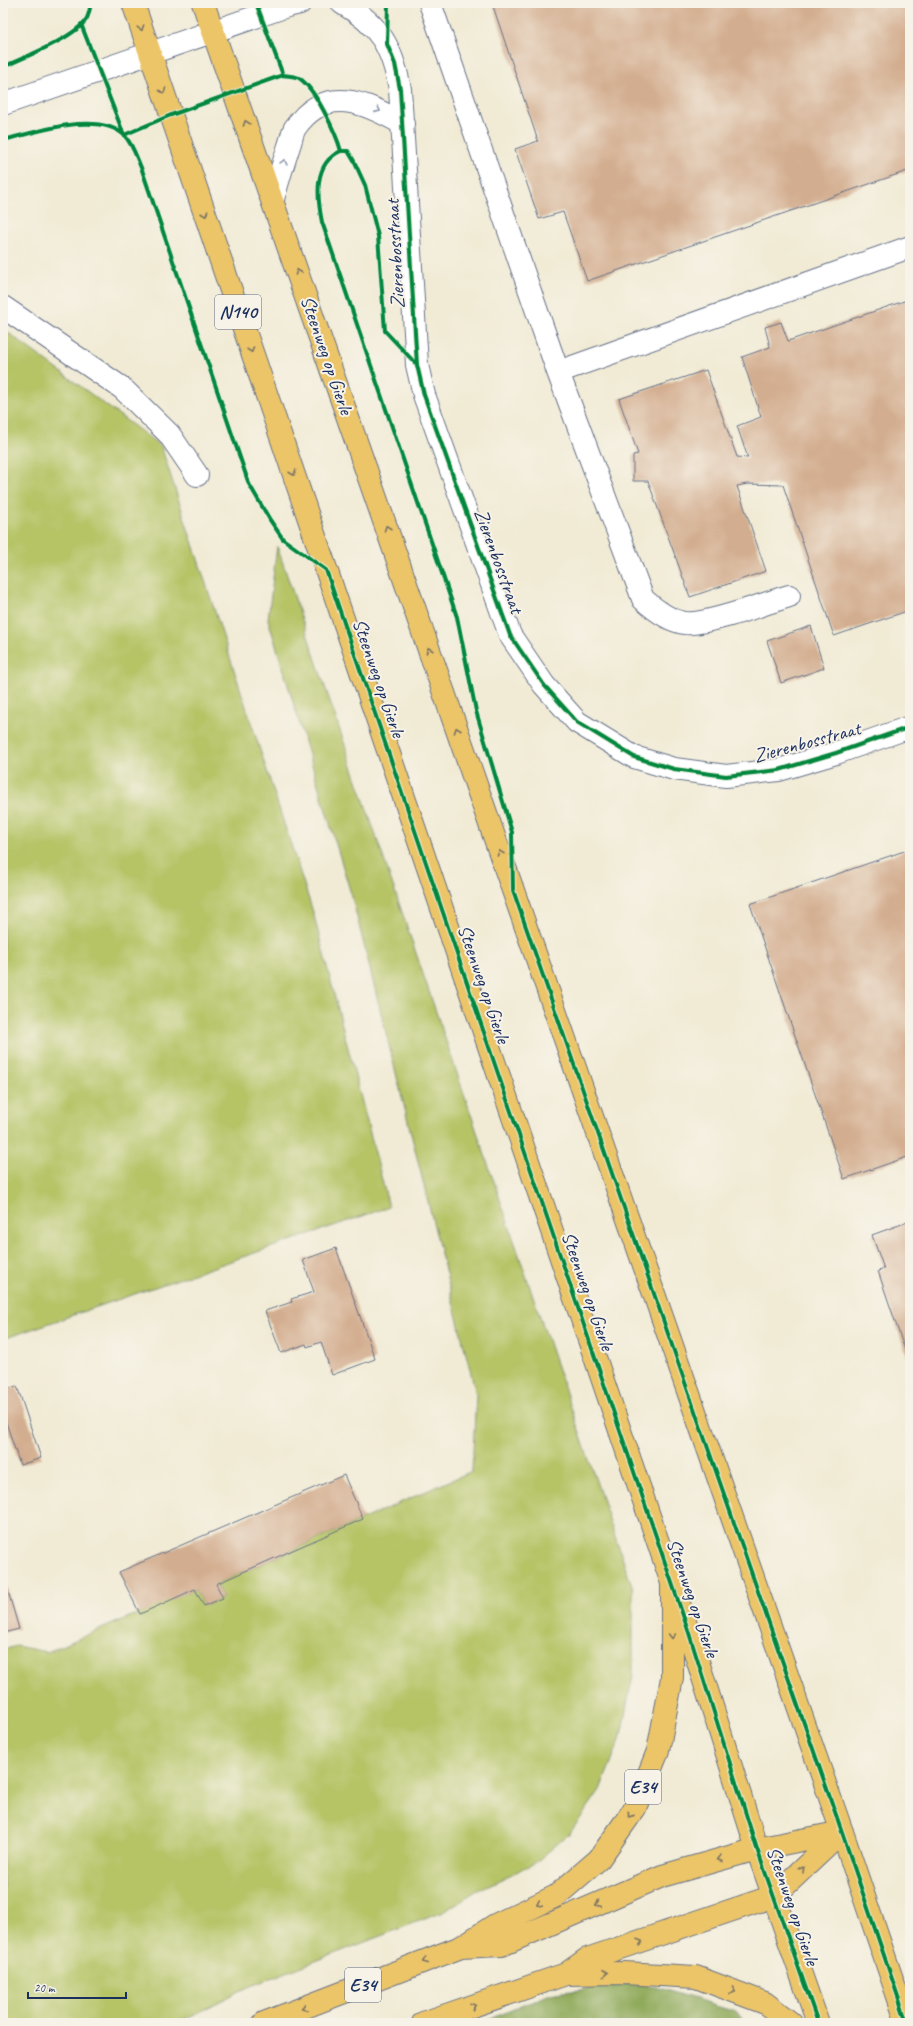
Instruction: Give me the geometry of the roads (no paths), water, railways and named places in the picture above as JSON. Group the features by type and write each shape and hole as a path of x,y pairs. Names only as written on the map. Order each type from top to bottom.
{"main road":[{"name":"Steenweg op Gierle","path":"133,3 672,1583 757,1849 818,2023"},
{"name":"Steenweg op Gierle","path":"204,3 842,1832 907,2023"},
{"name":"E34","path":"264,2023 461,1947 495,1925 556,1896 599,1860 635,1808 658,1751 672,1678 672,1583"},
{"name":"E34","path":"461,1947 502,1945 662,1876 757,1849 842,1832"},
{"path":"423,2023 566,1974 587,1959 774,1896 842,1832"},
{"path":"566,1974 624,1972 696,1977 765,2003 791,2023"}],"street":[{"path":"3,104 286,6 300,3"},
{"name":"Zierenbosstraat","path":"342,3 356,11 370,22 387,44 396,64 403,124 417,365 424,395 510,635 544,685 577,722 634,757 674,769 726,776 779,770 836,753 910,727"},
{"path":"430,3 558,372 643,599 658,612 685,623 712,620 789,596"},
{"path":"273,199 294,129 319,104 338,101 358,102 380,111 403,124"},
{"path":"558,372 910,247"},
{"path":"3,307 122,388 170,434 197,475"}]}
